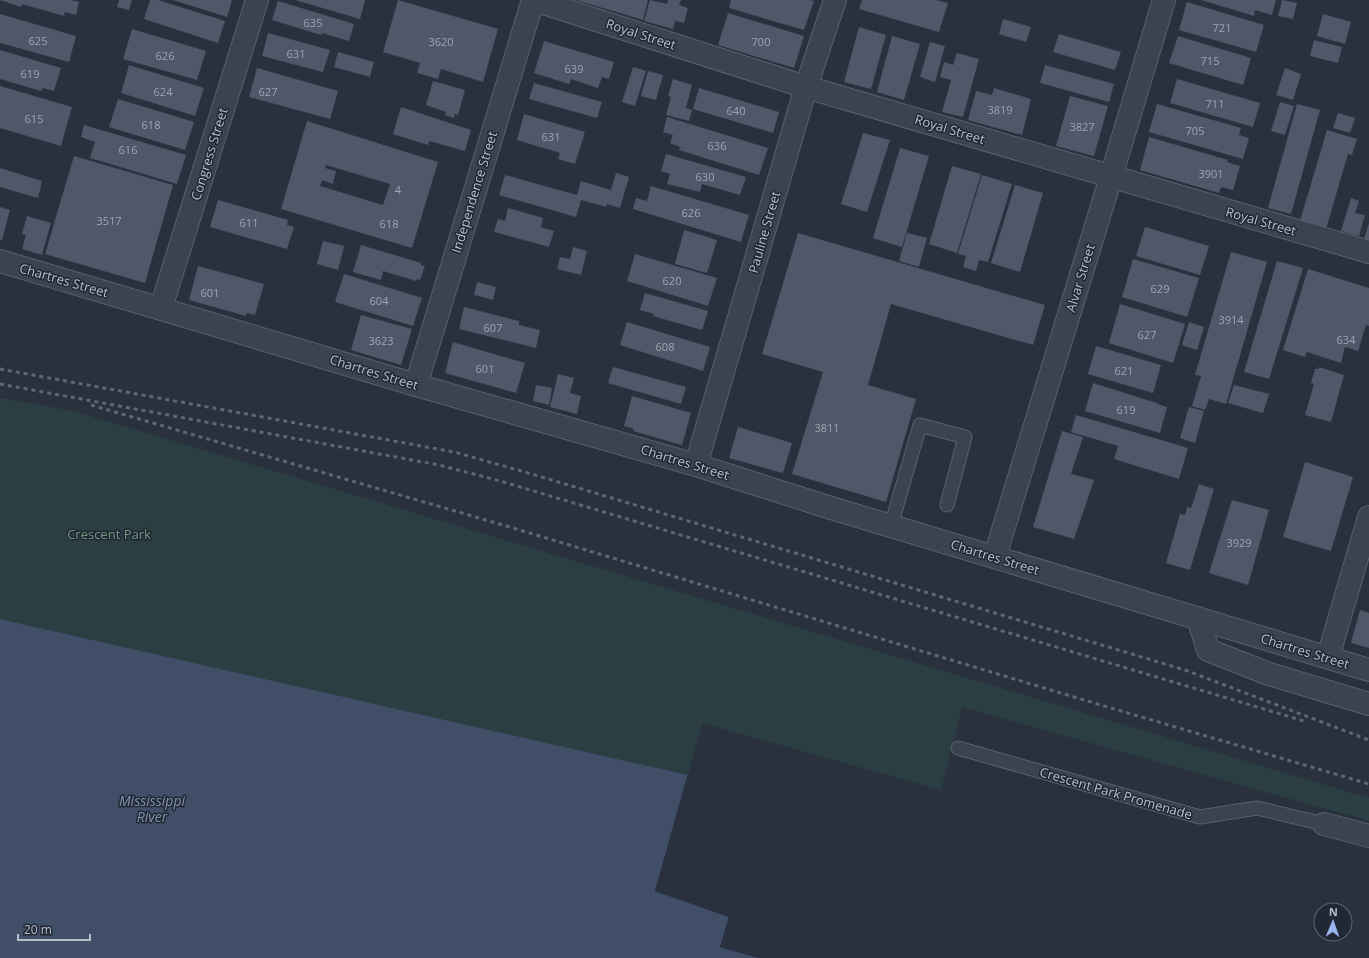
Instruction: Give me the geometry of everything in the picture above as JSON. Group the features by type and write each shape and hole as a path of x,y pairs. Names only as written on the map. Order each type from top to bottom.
{"street":[{"name":"Congress Street","path":"161,308 257,0"},
{"name":"Royal Street","path":"533,0 806,87 1369,252"},
{"name":"Independence Street","path":"416,385 533,0"},
{"name":"Pauline Street","path":"696,465 806,87 835,0"},
{"name":"Alvar Street","path":"995,556 1164,0"},
{"name":"Chartres Street","path":"0,261 416,385 696,465 891,526 995,556 1369,670"},
{"path":"1328,657 1369,517"},
{"path":"1198,618 1208,650 1269,674 1369,704"},
{"name":"Crescent Park Promenade","path":"1324,824 1369,836"}],"lane":[{"path":"891,526 920,425 965,437 947,505"},
{"name":"Crescent Park Promenade","path":"958,748 1200,817 1258,808 1324,824"}],"green space":[{"name":"Crescent Park","path":"0,398 73,411 1369,798 1369,821 962,707 941,790 702,723 688,775 0,619"}],"water":[{"name":"Mississippi River","path":"0,619 688,775 655,891 729,917 720,947 758,958 0,958"}],"pier":[{"path":"688,773 690,775 658,890 730,915 722,946 760,958 720,947 729,917 655,891"}],"building":[{"path":"0,0 71,0 79,2 76,15 65,12 64,16 22,4 21,7"},
{"path":"119,0 132,0 129,10 117,7"},
{"path":"150,0 158,0 225,21 218,43 144,19"},
{"path":"173,0 232,0 227,17"},
{"path":"295,0 365,0 360,19"},
{"path":"398,0 498,29 483,82 441,69 438,79 417,73 420,63 383,52"},
{"path":"576,0 648,0 643,20"},
{"path":"650,0 667,4 668,0 681,0 679,5 688,8 684,23 675,21 673,29 644,21"},
{"path":"731,0 814,1 804,30 729,8"},
{"path":"862,0 936,0 948,3 939,32 859,9"},
{"path":"1201,0 1276,0 1272,15 1255,10 1254,16"},
{"path":"1282,0 1297,3 1293,19 1278,16"},
{"path":"278,1 354,24 349,41 322,33 321,35 272,20"},
{"path":"1187,2 1264,25 1256,52 1179,30"},
{"path":"728,13 804,36 794,68 718,45"},
{"path":"0,14 76,36 69,62 0,43"},
{"path":"1323,14 1351,22 1345,44 1317,36"},
{"path":"1003,19 1031,27 1026,42 999,34"},
{"path":"859,27 886,35 871,89 844,82"},
{"path":"132,29 206,51 197,80 123,59"},
{"path":"268,33 330,50 323,72 262,56"},
{"path":"1059,34 1121,52 1115,70 1053,52"},
{"path":"892,36 920,44 904,100 877,92"},
{"path":"1178,36 1251,58 1243,85 1169,63"},
{"path":"1314,40 1342,47 1338,63 1310,56"},
{"path":"544,41 614,62 609,79 602,77 598,88 571,79 569,84 534,73"},
{"path":"930,42 945,46 935,82 920,77"},
{"path":"0,50 61,68 54,91 43,88 41,91 0,79"},
{"path":"338,52 374,62 370,77 334,67"},
{"path":"957,53 979,59 963,117 942,112 951,80 940,77 944,62 953,65"},
{"path":"129,65 204,88 195,116 121,93"},
{"path":"1045,65 1114,84 1109,102 1040,83"},
{"path":"633,67 646,71 635,106 622,102"},
{"path":"257,68 338,91 330,119 249,97"},
{"path":"1285,68 1301,74 1293,100 1276,95"},
{"path":"648,71 663,75 656,100 641,96"},
{"path":"673,79 692,85 686,108 692,110 689,121 666,115 671,97 668,96"},
{"path":"1177,79 1260,103 1253,127 1170,103"},
{"path":"433,81 465,90 458,115 455,114 454,118 445,115 446,112 426,105"},
{"path":"534,83 602,102 597,118 529,99"},
{"path":"0,86 72,107 61,146 0,128"},
{"path":"699,88 779,112 773,133 693,109"},
{"path":"994,88 1031,99 1022,135 968,120 976,91 992,95"},
{"path":"1070,96 1108,106 1094,156 1056,146"},
{"path":"118,99 194,122 185,150 109,127"},
{"path":"1280,102 1294,106 1285,135 1271,131"},
{"path":"1157,104 1241,128 1239,135 1249,138 1243,159 1149,132"},
{"path":"1297,104 1320,110 1291,214 1268,208"},
{"path":"401,107 471,130 465,151 429,141 428,145 393,134"},
{"path":"1338,113 1355,118 1350,133 1333,128"},
{"path":"524,114 585,132 575,164 558,159 560,153 517,140"},
{"path":"667,117 768,148 759,175 679,150 680,147 670,143 673,135 663,132"},
{"path":"307,121 438,162 412,248 281,209","holes":["326,165 390,184 383,205 320,186 322,180 333,184 336,171 325,168"]},
{"path":"84,125 186,155 177,184 90,158 95,142 81,137"},
{"path":"1327,130 1357,139 1352,155 1348,154 1326,229 1300,221"},
{"path":"863,133 890,140 867,212 841,204"},
{"path":"1149,137 1228,160 1227,162 1240,166 1233,190 1221,187 1219,193 1140,170"},
{"path":"900,148 929,156 902,247 873,238"},
{"path":"666,154 746,177 740,195 702,184 700,192 667,184 670,174 661,171"},
{"path":"74,156 173,185 145,283 45,254"},
{"path":"952,166 981,174 957,253 929,244"},
{"path":"0,168 42,181 38,198 0,187"},
{"path":"616,173 629,177 620,208 607,204 606,207 581,200 576,217 499,195 505,175 577,195 581,181 611,190"},
{"path":"982,175 1012,184 988,262 979,260 976,271 963,267 966,256 958,254"},
{"path":"1015,185 1043,193 1020,272 991,263"},
{"path":"651,186 749,215 741,242 633,209 636,198 647,201"},
{"path":"1351,198 1359,201 1355,213 1365,215 1359,236 1341,231"},
{"path":"218,200 288,220 287,225 294,227 287,249 210,227"},
{"path":"0,207 10,210 2,240 0,240"},
{"path":"508,208 543,218 541,227 554,231 549,247 494,232 498,219 505,221"},
{"path":"27,216 51,223 42,255 22,249 26,235 22,234"},
{"path":"1369,223 1369,240 1364,239"},
{"path":"1145,227 1209,246 1200,275 1136,256"},
{"path":"684,230 717,240 707,273 675,264"},
{"path":"798,233 1045,305 1033,345 891,304 868,385 916,399 886,502 792,474 823,372 762,354"},
{"path":"907,233 927,238 919,267 899,261"},
{"path":"323,241 344,246 338,270 317,264"},
{"path":"361,245 421,263 421,265 425,266 420,280 417,279 416,281 383,271 381,280 353,272"},
{"path":"573,247 587,251 581,275 557,269 560,257 570,259"},
{"path":"1231,252 1267,262 1226,404 1209,399 1205,410 1192,406 1201,376 1195,375"},
{"path":"635,254 717,278 708,306 627,281"},
{"path":"1133,259 1199,278 1187,317 1122,297"},
{"path":"1277,261 1303,268 1269,379 1244,372"},
{"path":"198,266 264,284 255,315 247,313 246,316 189,300"},
{"path":"1308,269 1369,288 1369,326 1366,325 1358,351 1345,347 1341,363 1307,352 1305,357 1283,350"},
{"path":"344,274 422,298 413,326 335,302"},
{"path":"477,282 496,287 493,300 474,295"},
{"path":"645,293 708,311 702,330 653,316 654,314 640,310"},
{"path":"1120,304 1185,324 1173,363 1109,343"},
{"path":"464,307 519,321 519,325 540,330 536,348 459,329"},
{"path":"361,315 412,329 401,365 351,350"},
{"path":"627,322 710,347 703,371 620,345"},
{"path":"1189,322 1204,327 1197,350 1182,345"},
{"path":"453,342 525,363 516,393 445,373"},
{"path":"1096,346 1161,365 1153,393 1088,374"},
{"path":"613,367 686,387 681,404 608,383"},
{"path":"1319,367 1344,375 1331,422 1305,415 1314,384 1311,383 1315,369 1319,369"},
{"path":"558,374 574,378 570,393 581,396 577,414 550,407"},
{"path":"1093,383 1167,407 1160,433 1085,411"},
{"path":"536,385 552,388 549,405 533,401"},
{"path":"1234,385 1269,394 1263,413 1228,403"},
{"path":"632,396 691,413 682,445 633,431 634,429 624,426"},
{"path":"1189,407 1204,411 1195,443 1180,438"},
{"path":"1076,415 1188,448 1179,479 1114,459 1118,446 1071,432"},
{"path":"738,427 792,443 783,473 729,458"},
{"path":"1062,431 1083,437 1071,474 1094,480 1074,539 1033,527"},
{"path":"1305,462 1353,477 1331,551 1283,537"},
{"path":"1199,484 1214,489 1190,570 1166,563 1180,514 1185,515 1187,507 1191,508"},
{"path":"1232,500 1269,510 1248,585 1209,573"},
{"path":"1360,610 1369,613 1369,648 1351,643"}],"railway":[{"path":"0,369 454,452 1185,670 1369,740"},
{"path":"0,384 439,465 500,481 1304,721"},
{"path":"91,405 503,525 1369,784"}]}
